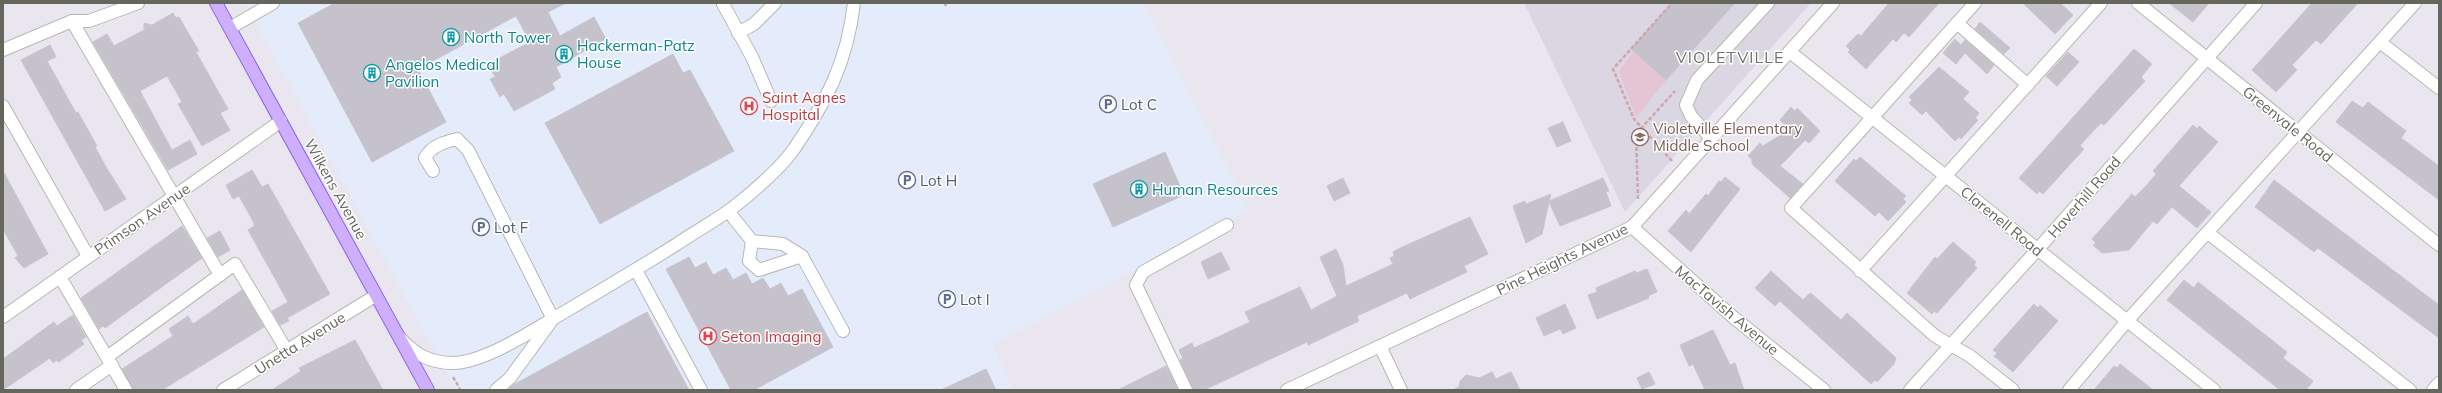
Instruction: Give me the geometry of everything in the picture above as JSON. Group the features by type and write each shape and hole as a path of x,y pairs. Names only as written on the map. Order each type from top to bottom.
{"main road":[{"name":"Wilkens Avenue","path":"216,3 398,335 426,389"}],"street":[{"path":"3,50 72,21 89,21 138,3"},
{"path":"230,28 273,3"},
{"path":"738,33 754,24 775,3"},
{"path":"398,335 409,347 426,360 453,363 472,359 514,342 636,270 728,211 776,169 793,149 822,106 842,65 851,33 854,3"},
{"path":"1711,138 1691,116 1686,105 1697,80 1768,3"},
{"name":"Pine Heights Avenue","path":"1287,390 1632,227 1833,3"},
{"path":"1975,3 1791,208 1860,271 1935,336 1970,356 2013,390"},
{"path":"1860,271 2101,3"},
{"name":"Greenvale Road","path":"2138,3 2439,245"},
{"name":"Haverhill Road","path":"1910,390 2038,250 2256,3"},
{"path":"2069,390 2127,321 2299,133 2415,3"},
{"path":"723,4 771,101"},
{"path":"72,21 220,276"},
{"path":"1957,23 2028,85"},
{"path":"2380,42 2439,88"},
{"name":"Clarenell Road","path":"1790,52 2214,390"},
{"path":"3,106 88,256"},
{"name":"Primson Avenue","path":"3,316 281,121"},
{"path":"432,171 425,158 429,150 446,142 457,139 468,150 553,319"},
{"path":"728,211 752,241 783,244 802,256 843,332"},
{"path":"1186,390 1136,285 1143,272 1226,225"},
{"name":"MacTavish Avenue","path":"1632,227 1733,317 1824,390"},
{"path":"2208,233 2410,390"},
{"path":"752,241 748,261 759,270 802,256"},
{"path":"76,390 109,361 235,264 287,351"},
{"path":"636,270 701,390"},
{"path":"60,277 126,390"},
{"name":"Unetta Avenue","path":"223,390 376,296"},
{"path":"496,390 510,378 553,319"},
{"path":"1380,346 1402,390"},
{"path":"2433,390 2439,383"}],"path":[{"path":"1672,3 1612,69 1634,119 1682,171"},
{"path":"450,373 460,389"}],"shaded area":[{"name":"Saint Agnes Hospital","path":"245,3 1143,3 1249,210 992,344 1013,390 456,390"},
{"name":"Violetville Elementary Middle School","path":"1524,3 1811,3 1625,212"},
{"path":"1634,51 1666,80 1636,118 1619,71"}],"building":[{"path":"335,3 566,3 548,12 560,36 594,17 606,39 556,67 561,77 552,83 555,89 514,111 504,94 500,97 490,79 495,77 488,64 530,42 516,16 418,69 446,122 372,162 298,23"},
{"name":"Violetville Elementary Middle School","path":"1672,3 1735,3 1666,80 1631,49"},
{"path":"1889,3 1939,3 1909,37 1904,33 1896,42 1893,39 1866,69 1848,52 1850,50 1846,46 1858,34 1861,36"},
{"path":"2023,3 2060,3 2073,15 2055,34"},
{"path":"2169,3 2209,3 2193,22"},
{"path":"2315,3 2358,3 2321,44 2316,40 2292,65 2297,70 2276,92 2252,70 2311,4 2313,5"},
{"path":"173,13 176,18 179,17 199,51 196,52 228,109 220,113 230,130 202,146 178,104 182,102 167,76 140,91 172,150 190,140 197,154 168,170 93,42 107,34 114,46 144,30 144,23 152,25"},
{"path":"1980,22 2010,48 2004,54 1975,29"},
{"path":"1955,39 1961,45 1965,40 1994,65 1987,74 1965,53 1956,64 1943,53"},
{"path":"50,45 56,57 47,61 76,113 78,112 97,146 95,147 106,167 126,199 105,211 21,60"},
{"path":"2134,49 2152,64 2141,77 2145,81 2104,125 2101,123 2082,143 2080,146 2084,149 2043,194 2039,191 2037,194 2019,178"},
{"path":"2068,52 2079,62 2057,86 2046,76"},
{"path":"673,54 683,73 690,70 734,151 600,224 545,123"},
{"path":"1939,67 1969,92 1963,99 1979,113 1975,118 1978,120 1961,139 1959,137 1955,141 1926,111 1922,115 1909,103 1912,100 1909,97"},
{"path":"2352,101 2363,108 2368,102 2406,131 2401,138 2439,166 2439,200 2336,122"},
{"path":"1791,107 1795,111 1797,108 1820,131 1809,143 1805,140 1780,166 1803,184 1790,198 1752,164 1752,160 1748,156 1760,143 1763,146 1787,131 1781,127 1784,124 1780,120"},
{"path":"1563,122 1571,141 1557,147 1548,128"},
{"path":"2193,125 2197,129 2199,126 2218,142 2179,186 2211,212 2197,228 2172,207 2157,224 2153,221 2129,250 2102,253 2093,245 2096,243 2092,239 2132,194 2135,197 2147,185 2156,174 2153,171"},
{"name":"Human Resources","path":"1165,152 1184,195 1113,227 1093,184"},
{"path":"1860,157 1906,196 1903,199 1906,202 1888,221 1879,212 1875,216 1835,181 1854,159 1856,161"},
{"path":"252,170 262,187 268,184 330,294 287,318 289,321 280,325 272,311 288,302 248,230 254,226 254,223 239,196 233,199 226,185"},
{"path":"3,171 48,254 24,268 15,258 18,256 3,229"},
{"path":"1725,177 1740,189 1691,252 1668,231 1686,210 1689,214 1706,194 1708,196 1719,181 1721,182"},
{"path":"1343,178 1350,193 1334,201 1327,186"},
{"path":"1603,178 1609,191 1606,192 1611,206 1560,226 1549,202 1542,234 1526,243 1513,206 1525,201 1526,204 1551,194 1549,201"},
{"path":"2274,180 2439,305 2439,338 2318,248 2314,252 2255,207"},
{"path":"1470,217 1488,254 1464,266 1467,272 1410,299 1407,293 1357,316 1359,321 1308,345 1307,342 1204,390 1193,390 1180,360 1183,358 1179,350 1192,343 1194,348 1250,322 1245,312 1300,287 1311,310 1337,296 1320,257 1336,249 1343,265 1346,286 1393,264 1390,258 1394,256 1393,252 1400,248"},
{"path":"182,226 202,258 105,328 103,326 99,329 81,298"},
{"path":"220,231 230,250 218,257 207,238"},
{"path":"1953,242 1976,262 1974,265 1977,268 1937,313 1934,311 1932,314 1907,293 1935,257 1937,259"},
{"path":"1221,252 1230,269 1208,279 1201,262"},
{"path":"689,257 695,268 706,262 713,275 726,268 733,280 746,273 752,284 763,278 770,289 781,283 788,296 802,289 833,347 754,390 731,390 666,269"},
{"path":"1647,269 1657,292 1648,296 1649,298 1597,319 1588,295 1597,292 1596,288 1635,271 1636,273"},
{"path":"1771,271 1803,300 1810,293 1841,320 1847,313 1896,358 1894,364 1877,382 1875,380 1871,384 1780,301 1775,306 1755,288"},
{"path":"2184,280 2194,288 2198,282 2287,352 2283,358 2313,381 2306,390 2280,390 2167,300"},
{"path":"242,290 264,327 162,390 133,390 122,369 173,336 169,329 188,316 193,324"},
{"path":"1565,304 1576,328 1563,334 1560,329 1544,336 1536,318"},
{"path":"2034,304 2038,308 2040,305 2058,321 2013,372 1994,356 1997,353 1993,350"},
{"path":"647,312 689,390 508,390 513,385"},
{"path":"73,315 86,337 81,340 84,344 59,362 57,360 53,363 50,358 3,390 3,359 54,322 57,326"},
{"path":"1713,330 1730,365 1735,363 1744,390 1705,390 1693,364 1689,366 1680,345"},
{"path":"355,340 383,390 272,390 301,371 299,368"},
{"path":"2120,364 2153,390 2094,390 2114,366 2117,368"},
{"path":"1166,366 1178,390 1118,390"},
{"path":"986,369 996,390 941,390"},
{"path":"1492,372 1496,379 1511,372 1520,390 1453,390 1459,387 1460,381 1466,375 1479,378"},
{"path":"1649,372 1655,384 1642,389 1637,378"}],"place":[{"name":"North Tower","path":"451,37"},
{"name":"Hackerman-Patz House","path":"564,54"},
{"name":"Angelos Medical Pavilion","path":"372,73"},
{"name":"Lot C","path":"1108,104"},
{"name":"Saint Agnes Hospital","path":"749,106"},
{"name":"Violetville Elementary Middle School","path":"1640,137"},
{"name":"Lot H","path":"907,180"},
{"name":"Human Resources","path":"1139,189"},
{"name":"Lot F","path":"481,227"},
{"name":"Lot I","path":"947,299"},
{"name":"Seton Imaging","path":"708,336"}],"district":[{"name":"VIOLETVILLE","path":"1730,57"}]}
